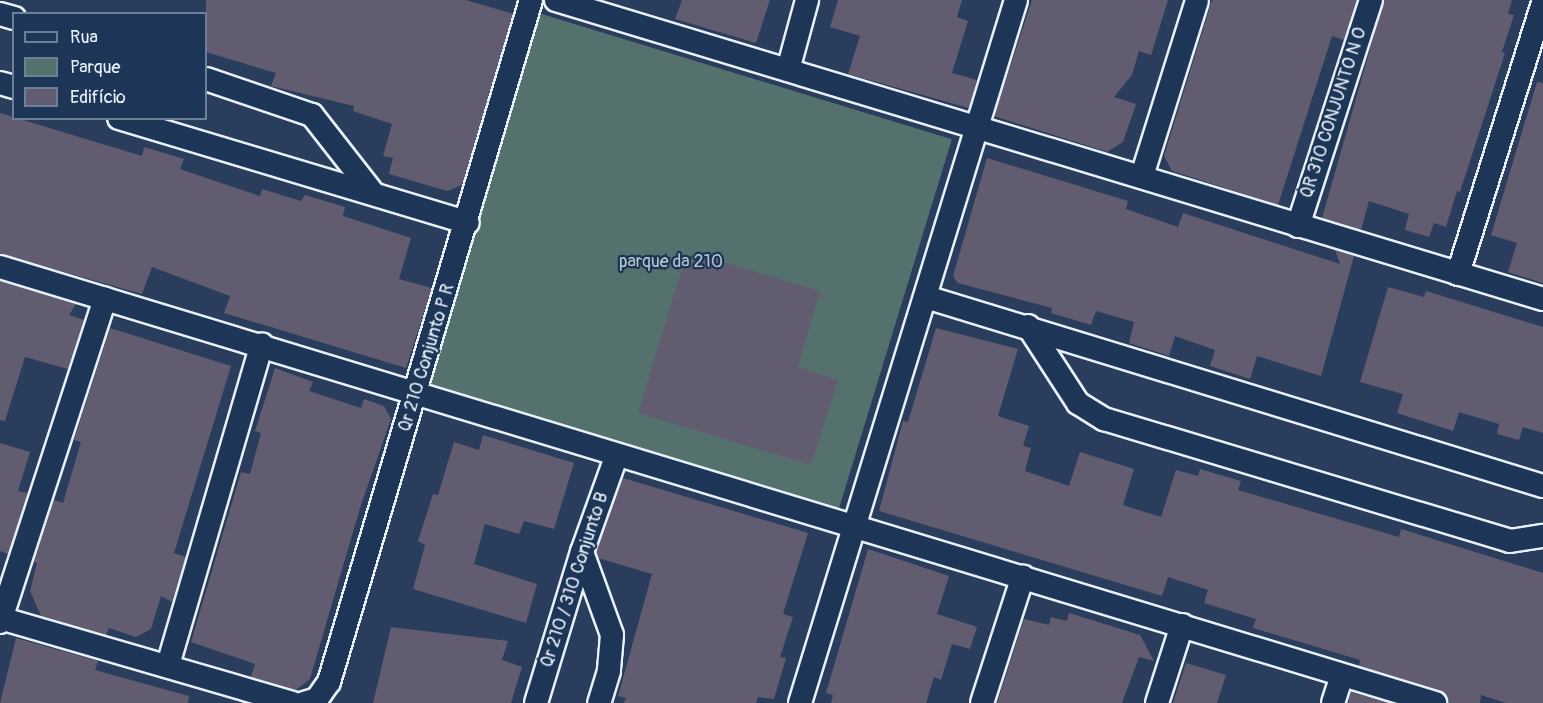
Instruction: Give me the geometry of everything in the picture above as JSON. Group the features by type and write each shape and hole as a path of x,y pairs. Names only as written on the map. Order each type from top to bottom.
{"street":[{"name":"Qr 210 Conjunto P R","path":"304,703 317,699 329,682 468,223 531,0"},
{"path":"556,0 976,130 1142,176 1298,226 1543,299"},
{"path":"788,70 807,0"},
{"path":"800,703 1016,0"},
{"path":"1142,176 1197,0"},
{"name":"QR 310 CONJUNTO N O","path":"1298,226 1371,0"},
{"path":"1458,274 1543,3"},
{"path":"207,79 312,116 373,194"},
{"path":"126,120 468,223"},
{"path":"0,267 262,344 616,457 1023,576 1435,703"},
{"path":"926,297 1028,326 1543,486"},
{"path":"105,299 0,619 168,665 292,703"},
{"path":"1028,326 1078,403 1104,419 1510,541 1543,536"},
{"path":"168,665 262,344"},
{"name":"Qr 210 / 310 Conjunto B","path":"536,703 582,552 616,457"},
{"path":"582,552 612,635 609,671 599,703"},
{"path":"982,703 1023,576"},
{"path":"1156,703 1182,625"},
{"path":"1333,703 1342,675"}],"green space":[{"name":"parque da 210","path":"532,11 952,139 835,520 416,392"}],"building":[{"path":"206,0 466,0 513,14 462,185 447,191 389,174 393,158 383,156 392,124 353,111 354,106 271,86 276,73 207,52"},
{"path":"682,0 770,0 756,43 675,19"},
{"path":"838,0 962,0 957,17 968,21 952,73 977,80 969,108 848,74 860,36 830,27"},
{"path":"1032,0 1168,0 1151,55 1139,51 1132,75 1114,97 1136,104 1123,142 1107,152 994,116"},
{"path":"1212,0 1357,0 1344,40 1332,36 1278,205 1172,171 1164,156"},
{"path":"1384,0 1512,0 1508,14 1514,15 1502,52 1505,53 1460,192 1457,191 1446,227 1434,223 1429,237 1405,230 1409,214 1369,201 1361,230 1322,218"},
{"path":"1537,82 1543,83 1543,283 1508,272 1517,243 1491,235"},
{"path":"0,113 12,117 12,120 23,120 142,156 144,147 184,159 180,169 260,196 262,189 301,201 305,195 345,207 343,216 411,238 399,279 432,288 406,368 224,313 230,296 152,267 142,294 0,254"},
{"path":"987,158 1128,201 1126,209 1178,227 1183,213 1340,264 1335,250 1354,256 1321,376 1257,356 1250,379 1210,366 1215,350 1175,336 1169,356 1129,343 1134,322 1096,311 1091,325 1051,313 1052,308 958,283 953,276"},
{"path":"695,254 820,291 798,367 838,380 811,465 638,413 683,265 693,263"},
{"path":"0,281 76,304 69,315 84,320 68,369 25,357 5,421 0,420"},
{"path":"1388,287 1424,297 1426,291 1543,327 1543,433 1523,427 1519,440 1497,434 1499,424 1459,412 1453,431 1397,413 1403,394 1360,382"},
{"path":"110,328 231,366 174,553 186,557 172,602 161,596 151,629 136,637 109,628 106,635 41,616 30,591 37,563 34,562 54,500 63,503 81,442 74,440"},
{"path":"936,328 1018,349 998,416 1029,426 1023,446 1031,448 1025,471 1069,486 1080,452 1134,469 1123,505 1161,517 1176,470 1198,476 1200,469 1241,481 1238,490 1399,537 1401,529 1543,573 1543,703 1506,703 1481,695 1480,703 1448,703 1439,690 1359,666 1360,660 1253,628 1256,619 1204,603 1208,590 1168,577 1162,596 879,511 903,421 908,422"},
{"path":"275,368 313,382 309,391 361,408 364,399 384,406 391,419 360,508 310,679 296,690 251,677 255,664 191,642 241,472 250,474 261,433 255,431"},
{"path":"483,435 574,463 554,529 524,521 519,534 485,524 474,564 537,584 526,623 413,589 425,545 418,541 433,494 438,495 454,442 479,450"},
{"path":"0,443 30,452 18,491 28,493 8,554 0,551"},
{"path":"623,478 808,533 783,614 793,617 780,657 786,658 774,699 758,697 756,703 624,703 626,698 618,696 652,574 598,558 596,552"},
{"path":"868,549 949,576 937,614 977,627 970,649 952,644 941,680 934,677 926,703 831,703 833,695 826,693"},
{"path":"1069,613 1140,635 1154,661 1139,657 1122,703 997,703 1024,619 1049,625 1051,617 1067,621"},
{"path":"391,627 508,641 502,660 522,667 511,703 373,703"},
{"path":"16,638 98,661 95,670 189,696 188,703 0,703"},
{"path":"1186,663 1226,675 1217,703 1173,703"},
{"path":"1351,692 1389,703 1348,703"}]}
